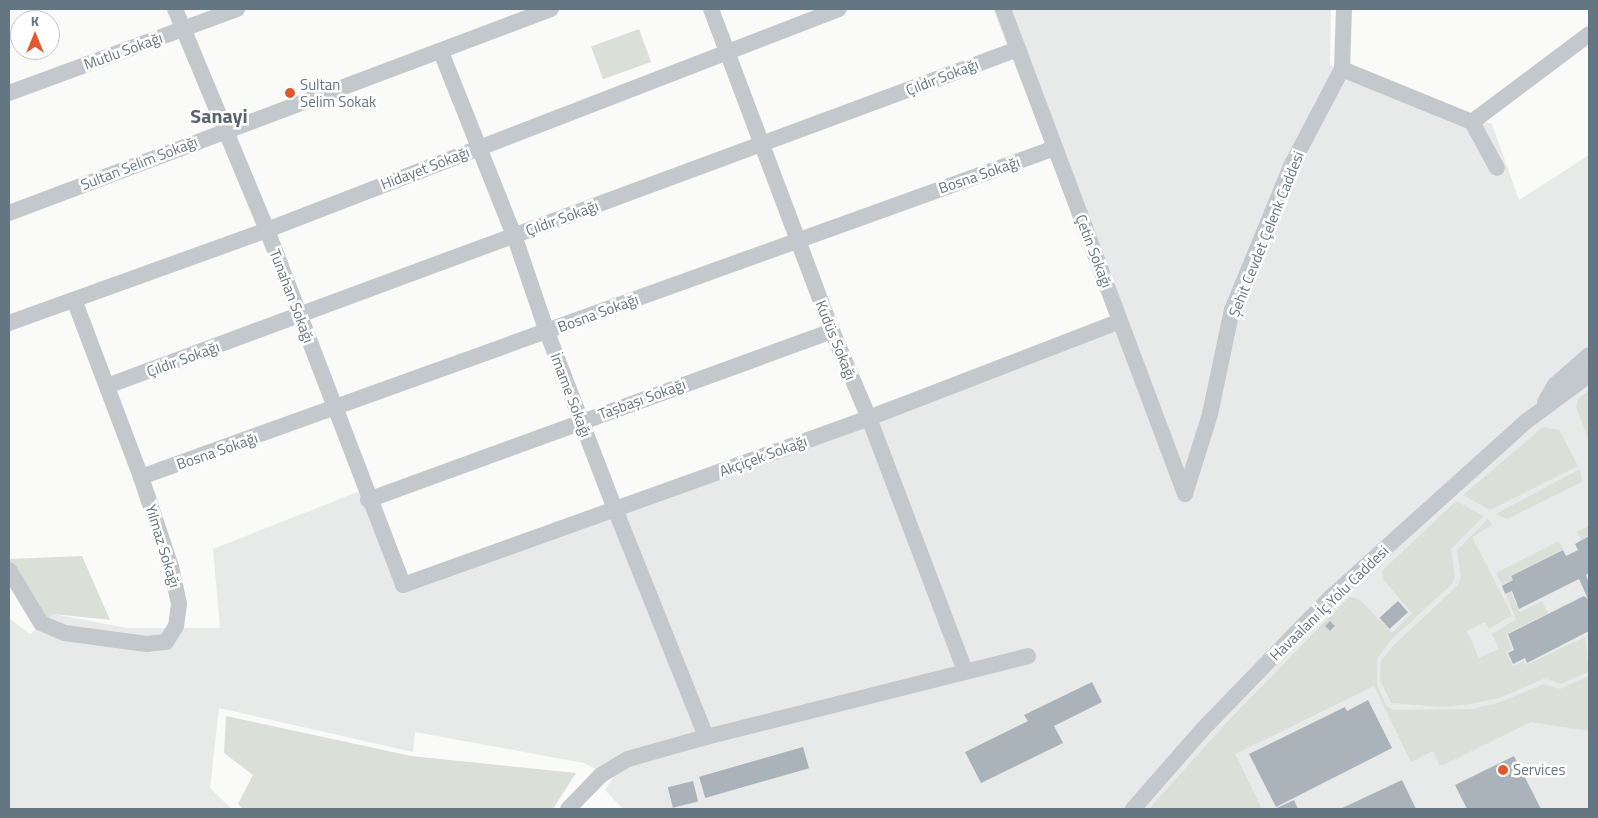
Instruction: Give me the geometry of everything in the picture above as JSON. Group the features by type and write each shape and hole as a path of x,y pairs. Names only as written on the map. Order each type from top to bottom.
{"street":[{"name":"Tunahan Sokağı","path":"175,9 223,131 267,230 336,409 368,500 403,585"},
{"name":"Mutlu Sokağı","path":"9,93 237,9"},
{"name":"Sultan Selim Sokağı","path":"9,213 551,9"},
{"name":"Kudüs Sokağı","path":"711,9 832,331 868,418 965,671"},
{"name":"Hidayet Sokağı","path":"9,323 267,230 839,9"},
{"name":"Çetin Sokağı","path":"1003,9 1185,494"},
{"name":"Şehit Cevdet Çelenk Caddesi","path":"1185,494 1210,414 1232,310 1291,166 1342,69 1344,9"},
{"path":"1472,122 1589,34"},
{"name":"Çıldır Sokağı","path":"107,386 301,316 514,235 1018,49"},
{"name":"İmame Sokağı","path":"441,52 514,235 546,332 706,737"},
{"path":"1342,69 1472,122 1497,168"},
{"name":"Bosna Sokağı","path":"141,477 336,409 797,239 1055,148"},
{"name":"Yılmaz Sokağı","path":"9,570 41,623 65,633 98,640 166,642 176,626 179,604 171,567 141,477 74,300"},
{"name":"Akçiçek Sokağı","path":"403,585 868,418 1120,321"},
{"name":"Taşbaşı Sokağı","path":"368,500 832,331"},
{"name":"Havaalanı İç Yolu Caddesi","path":"1540,410 1555,385 1589,354"},
{"name":"Havaalanı İç Yolu Caddesi","path":"1133,809 1203,729 1330,598 1540,410 1589,375"},
{"path":"568,809 585,788 613,766 706,737 1028,656"}],"shaded area":[{"path":"993,9 1331,9 1330,65 1492,124 1519,200 1589,155 1589,809 623,809 605,790 613,778 584,763 415,732 413,752 219,708 210,788 232,809 9,809 9,618 30,634 54,614 127,628 220,628 213,549 365,489 404,582 1113,318"},
{"path":"639,29 651,62 603,79 591,46"},
{"path":"1589,390 1589,441 1576,407 1578,399"},
{"path":"1543,427 1559,430 1578,466 1490,510 1463,495"},
{"path":"1580,469 1582,482 1507,519 1496,514"},
{"path":"1456,501 1484,516 1451,549 1455,576 1452,584 1392,639 1377,659 1377,685 1386,706 1394,710 1473,709 1498,703 1544,684 1560,689 1589,676 1589,731 1531,722 1443,765 1439,765 1433,751 1411,762 1374,686 1235,754 1262,809 1149,809 1227,722 1350,597 1359,599 1392,633 1412,613 1383,579 1382,571"},
{"path":"1488,519 1492,525 1472,537 1512,615 1489,629 1485,622 1467,631 1479,658 1499,649 1492,634 1516,619 1506,594 1511,592 1520,612 1542,601 1548,613 1506,634 1512,649 1506,652 1513,666 1524,661 1526,665 1585,637 1589,672 1560,684 1546,678 1499,698 1470,704 1443,707 1391,703 1380,680 1381,661 1393,646 1457,586 1461,577 1457,550"},
{"path":"1589,526 1589,535 1581,540 1577,532"},
{"path":"1559,541 1563,549 1510,576 1512,580 1502,585 1496,573"},
{"path":"82,556 110,620 54,614 45,621 9,564 9,559"},
{"path":"226,716 411,756 576,773 553,809 243,809 238,804 253,775 224,753"}],"building":[{"path":"1589,536 1589,573 1586,575 1589,583 1589,631 1527,663 1525,658 1513,664 1508,653 1514,650 1508,634 1584,596 1588,599 1579,579 1519,609 1512,591 1505,594 1502,586 1513,580 1511,576 1563,550 1566,556 1578,550 1575,544"},
{"path":"1398,601 1408,612 1389,629 1379,618"},
{"path":"1330,621 1335,626 1330,631 1325,626"},
{"path":"1092,682 1102,702 1054,726 1063,743 981,783 965,752 1028,721 1024,715"},
{"path":"1368,700 1392,748 1276,807 1249,754 1345,707 1347,711"},
{"path":"803,747 809,768 705,798 699,777"},
{"name":"Services","path":"1514,756 1541,809 1467,809 1455,785"},
{"path":"1402,780 1416,809 1340,809"},
{"path":"693,781 698,801 673,808 668,787"},
{"path":"1294,800 1298,809 1277,808"}],"place":[{"name":"Sultan Selim Sokak","path":"290,93"},
{"name":"Services","path":"1503,770"}],"district":[{"name":"Sanayi","path":"219,115"}]}
